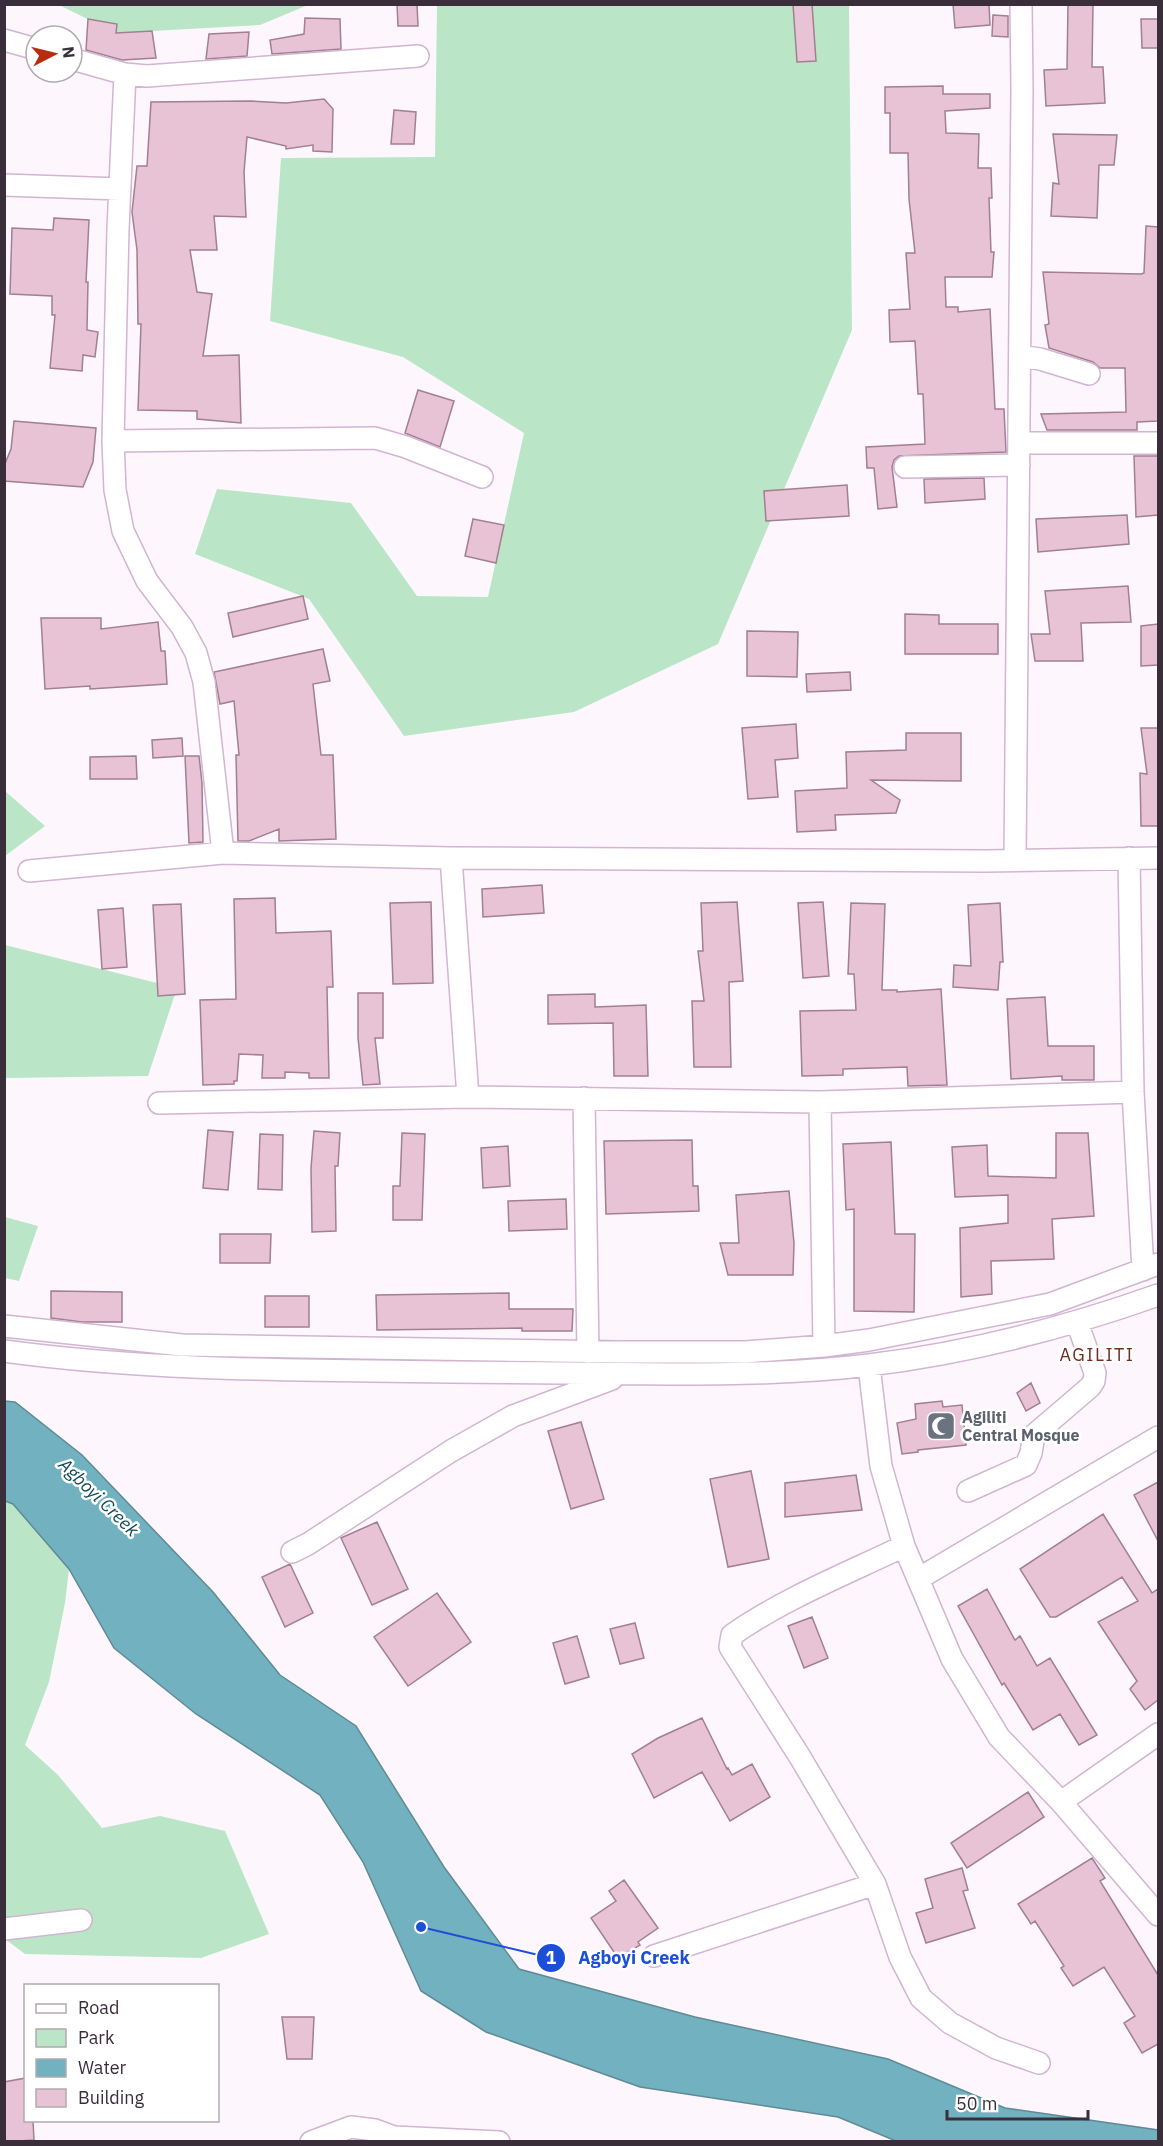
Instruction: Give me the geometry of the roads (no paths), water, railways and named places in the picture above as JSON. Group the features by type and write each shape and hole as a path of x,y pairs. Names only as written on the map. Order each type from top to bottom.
{"street":[{"path":"1015,860 1021,4"},
{"path":"4,40 24,46"},
{"path":"84,62 125,74 147,76 418,56"},
{"path":"125,74 113,441 115,490 123,531 147,580 183,627 196,653 204,682 223,853"},
{"path":"4,185 120,189"},
{"path":"1020,356 1041,358 1089,374"},
{"path":"113,441 375,438 406,447 482,477"},
{"path":"1019,443 1158,443"},
{"path":"905,467 1019,465"},
{"path":"28,871 223,853 451,858 1015,860 1158,858"},
{"path":"451,858 468,1097"},
{"path":"4,1326 182,1345 588,1352 745,1352 869,1340 1050,1304 1151,1267 1133,1092 1129,858"},
{"path":"159,1103 468,1097 820,1102 1133,1092"},
{"path":"584,1098 588,1352"},
{"path":"820,1102 824,1346"},
{"path":"4,1351 64,1359 207,1368 627,1374 772,1373 869,1365 997,1342 1077,1322 1157,1297"},
{"path":"968,1491 1026,1465 1034,1435 1094,1381 1095,1373 1077,1322"},
{"path":"869,1365 881,1466 904,1546 952,1659 999,1737 1061,1802 1158,1915"},
{"path":"292,1552 308,1544 451,1451 513,1416 627,1374"},
{"path":"918,1578 1158,1437"},
{"path":"904,1546 744,1626 732,1635 730,1647 800,1757 875,1884 900,1958 921,1998 950,2023 996,2048 1039,2063"},
{"path":"1061,1802 1158,1734"},
{"path":"654,1956 875,1884"},
{"path":"4,1929 81,1920"},
{"path":"311,2142 351,2127 375,2130 394,2138 499,2142"}],"water":[{"path":"4,1401 15,1402 82,1455 213,1592 280,1675 356,1726 444,1867 519,1969 695,2017 888,2059 1005,2108 1158,2130 1158,2141 896,2141 838,2117 640,2087 486,2032 421,1991 363,1862 320,1795 196,1714 114,1648 69,1569 13,1504 5,1501"}],"place":[{"name":"Agiliti Central Mosque","path":"941,1426"},
{"name":"Agboyi Creek","path":"421,1927"}],"district":[{"name":"AGILITI","path":"1097,1354"}]}
